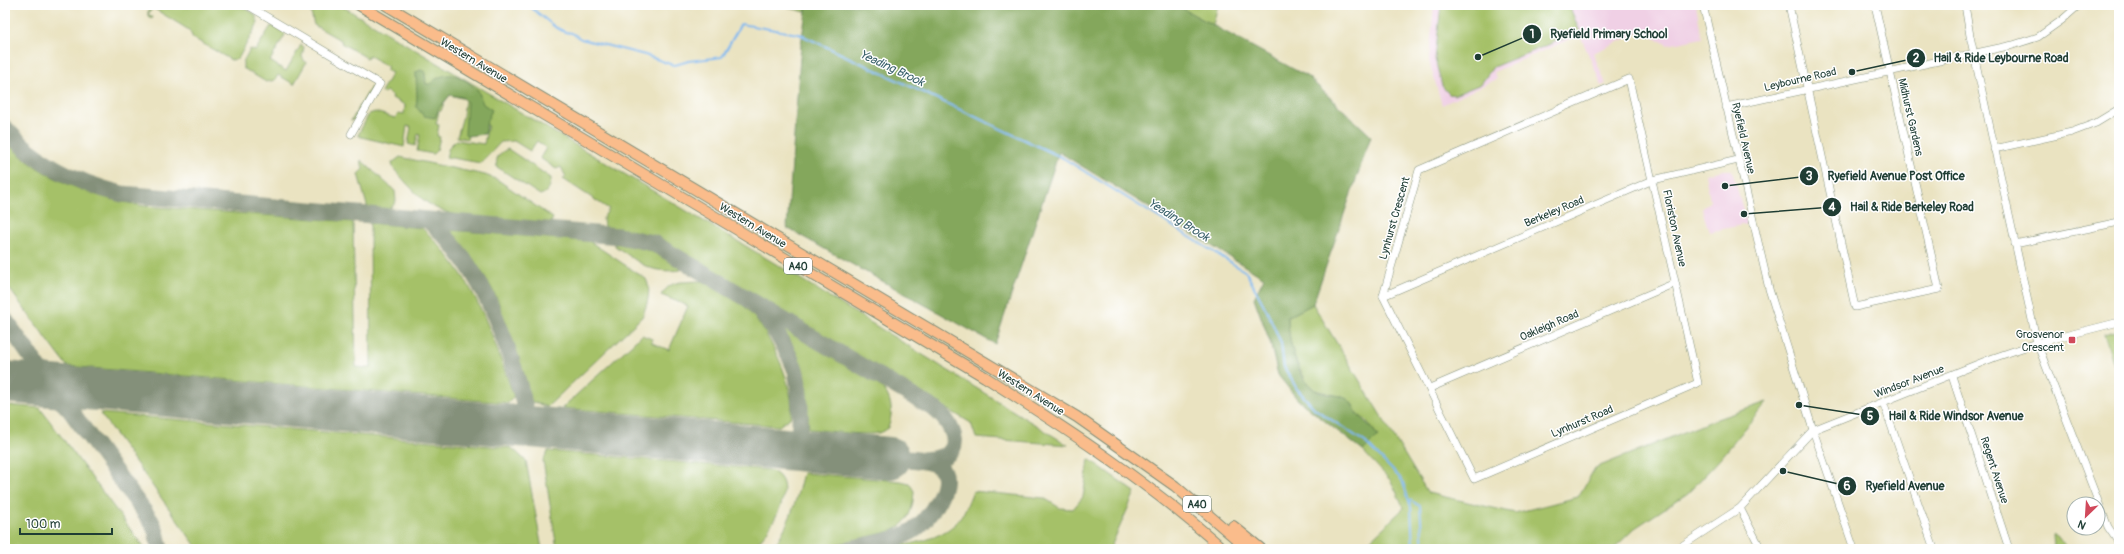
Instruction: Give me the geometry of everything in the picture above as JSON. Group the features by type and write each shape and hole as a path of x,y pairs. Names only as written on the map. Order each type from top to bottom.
{"highway":[{"name":"Western Avenue","path":"359,5 1066,428 1140,481 1223,549"},
{"name":"Western Avenue","path":"386,5 1077,417 1143,463 1198,505 1248,549"},
{"path":"1143,463 1196,498 1261,549"}],"street":[{"path":"247,5 380,84 351,134"},
{"name":"Ryefield Avenue","path":"1703,5 1769,289 1813,430 1854,549"},
{"path":"1789,5 1807,89"},
{"path":"1875,5 1889,70"},
{"path":"1965,5 1973,53 2037,343 2108,527 2119,543"},
{"name":"Leybourne Road","path":"1726,107 1889,70 1973,53 2038,37 2062,20 2079,5"},
{"name":"Midhurst Gardens","path":"1807,89 1855,307 1939,289 1889,70"},
{"name":"Floriston Avenue","path":"1629,79 1698,383"},
{"name":"Lynhurst Crescent","path":"1383,296 1419,170 1629,79"},
{"path":"1994,149 2072,132 2096,123 2119,109"},
{"name":"Berkeley Road","path":"1383,296 1653,180 1738,160"},
{"path":"2015,244 2119,222"},
{"name":"Oakleigh Road","path":"1430,388 1676,283"},
{"path":"1383,296 1430,388"},
{"name":"Windsor Avenue","path":"1677,549 1740,508 1813,430 1952,376 1993,358 2037,343 2119,322"},
{"name":"Regent Avenue","path":"1952,376 2009,549"},
{"name":"Lynhurst Road","path":"1430,388 1474,479 1698,383"},
{"path":"1883,402 1934,549"},
{"path":"1740,508 1761,549"}],"shaded area":[{"path":"1434,5 1696,5 1702,38 1668,45 1643,31 1593,53 1606,84 1602,86 1580,35 1494,72 1497,79 1442,105 1429,61"},
{"path":"1732,170 1747,224 1709,232 1702,209 1710,201 1705,174"}],"green space":[{"path":"152,5 239,5 255,14 258,23 238,59 231,60 193,38 189,30 153,8 148,14 148,11"},
{"path":"309,5 340,5 786,270 1068,445 976,438 971,423 660,239 635,231 604,229 603,218 609,209 563,179 566,177 561,167 556,169 540,158 546,148 537,141 530,151 514,141 501,142 481,163 446,157 449,147 456,140 484,144 488,125 471,121 467,139 457,137 463,116 465,99 450,95 444,103 441,111 439,111 436,124 439,125 437,136 440,137 437,150 433,154 417,151 420,135 418,134 415,146 408,144 411,127 407,126 404,147 361,137 358,135 369,114 375,112 395,118 399,113 404,114 405,105 392,98 393,96 386,91 384,93 381,92 392,73 386,70 388,67 369,55 367,58 341,43 342,41 314,25"},
{"path":"779,5 807,5 805,12"},
{"path":"807,5 1176,5 1308,77 1371,136 1313,304 1288,317 1288,326 1294,357 1308,384 1319,392 1347,399 1353,405 1357,414 1378,436 1363,451 1298,400 1278,375 1270,342 1254,298 1264,278 1059,152 995,344 787,228 801,44"},
{"path":"1176,5 1218,5 1213,25 1177,6"},
{"path":"1441,5 1569,5 1580,32 1493,67 1481,84 1454,95 1449,94 1442,86 1435,59"},
{"path":"148,14 153,17 152,19 148,16"},
{"path":"271,26 281,29 285,35 270,61 286,71 301,45 304,47 302,57 306,63 294,84 278,75 275,80 266,82 243,68 243,62 250,49 255,51"},
{"path":"421,70 425,72 426,84 430,84 442,76 454,75 463,79 478,90 483,104 492,110 487,120 485,134 467,136 465,134 467,102 462,97 450,95 439,108 435,118 424,116 416,107 416,72"},
{"path":"371,87 372,91 356,119 351,121"},
{"path":"5,141 20,155 52,176 69,185 106,198 144,206 353,222 356,367 371,368 370,223 422,228 441,247 456,266 480,306 514,397 508,403 67,366 5,283"},
{"path":"508,149 551,178 550,186 545,193 540,195 497,167 498,156"},
{"path":"400,157 485,175 498,180 553,218 550,224 492,220 462,216 438,209 431,206 419,196 393,168 392,163"},
{"path":"361,160 395,191 396,201 394,205 384,210 368,209 358,174 363,169"},
{"path":"449,230 589,241 646,279 649,293 642,317 547,407 530,401 498,301 482,272"},
{"path":"615,243 634,246 650,251 683,268 681,270 670,271 652,269 615,246"},
{"path":"701,281 711,284 735,299 752,314 770,341 785,374 790,391 790,418 779,426 562,408 642,335 652,339 652,343 669,350 688,306 661,295 670,286 675,283"},
{"path":"1313,304 1428,493 1515,513 1578,497 1595,468 1714,420 1767,402 1720,459 1688,493 1635,528 1613,549 1361,549 1404,508 1391,481 1363,451 1378,436 1366,420 1358,415 1353,405 1339,396 1315,390 1307,383 1294,357 1288,332 1288,317"},
{"path":"779,326 881,386 888,396 891,407 890,422 886,430 879,433 860,434 809,429 804,378 799,364"},
{"path":"2119,330 2119,380 2104,334"},
{"path":"5,405 40,408 145,549 5,549"},
{"path":"100,413 512,448 526,461 542,549 198,549"},
{"path":"548,451 769,470 779,476 783,485 783,496 780,508 774,521 752,549 557,549 543,460"},
{"path":"1089,459 1135,492 1110,549 885,549 922,541 948,530 961,517 973,491 1044,498 1060,508 1073,509 1083,497"},
{"path":"803,473 901,481 909,483 914,491 913,504 906,520 898,528 892,531 817,549 772,549 784,530 792,512"},
{"path":"2053,535 2071,549 2054,549"}],"waterway":[{"name":"Yeading Brook","path":"528,5 555,27 565,32 572,33 581,39 645,55 675,65 689,61 722,57 741,24 804,35"},
{"name":"Yeading Brook","path":"799,34 1063,158 1246,272 1267,311 1281,343 1284,367 1297,389 1315,409 1365,442 1402,480 1411,507 1413,549"},
{"path":"1410,500 1420,506 1423,549"}],"taxiway":[{"path":"5,128 30,152 58,170 73,178 122,194 619,236 653,243 936,410 944,418 952,430 954,436 953,448 949,453 942,457 916,461"},
{"path":"429,221 444,235 469,266 497,320 519,384 525,409 518,421 506,426"},
{"path":"756,307 773,328 787,350 794,366 798,381 800,404 800,427 798,435 796,441 792,444 776,448"},
{"path":"5,320 39,368 40,373 36,380 25,384"},
{"path":"44,375 55,383 73,387"},
{"path":"15,383 45,390 58,398 70,410 151,521 156,531 160,549"},
{"path":"849,549 891,540 914,530 933,510 943,490 945,480 943,472 938,466 921,460 890,458"}],"runway":[{"path":"5,382 890,458"}],"place":[{"name":"Ryefield Primary School","path":"1478,57"},
{"name":"Hail & Ride Leybourne Road","path":"1852,72"},
{"name":"Ryefield Avenue Post Office","path":"1725,186"},
{"name":"Hail & Ride Berkeley Road","path":"1744,214"},
{"name":"Grosvenor Crescent","path":"2072,340"},
{"name":"Hail & Ride Windsor Avenue","path":"1799,405"},
{"name":"Ryefield Avenue","path":"1783,471"}]}
